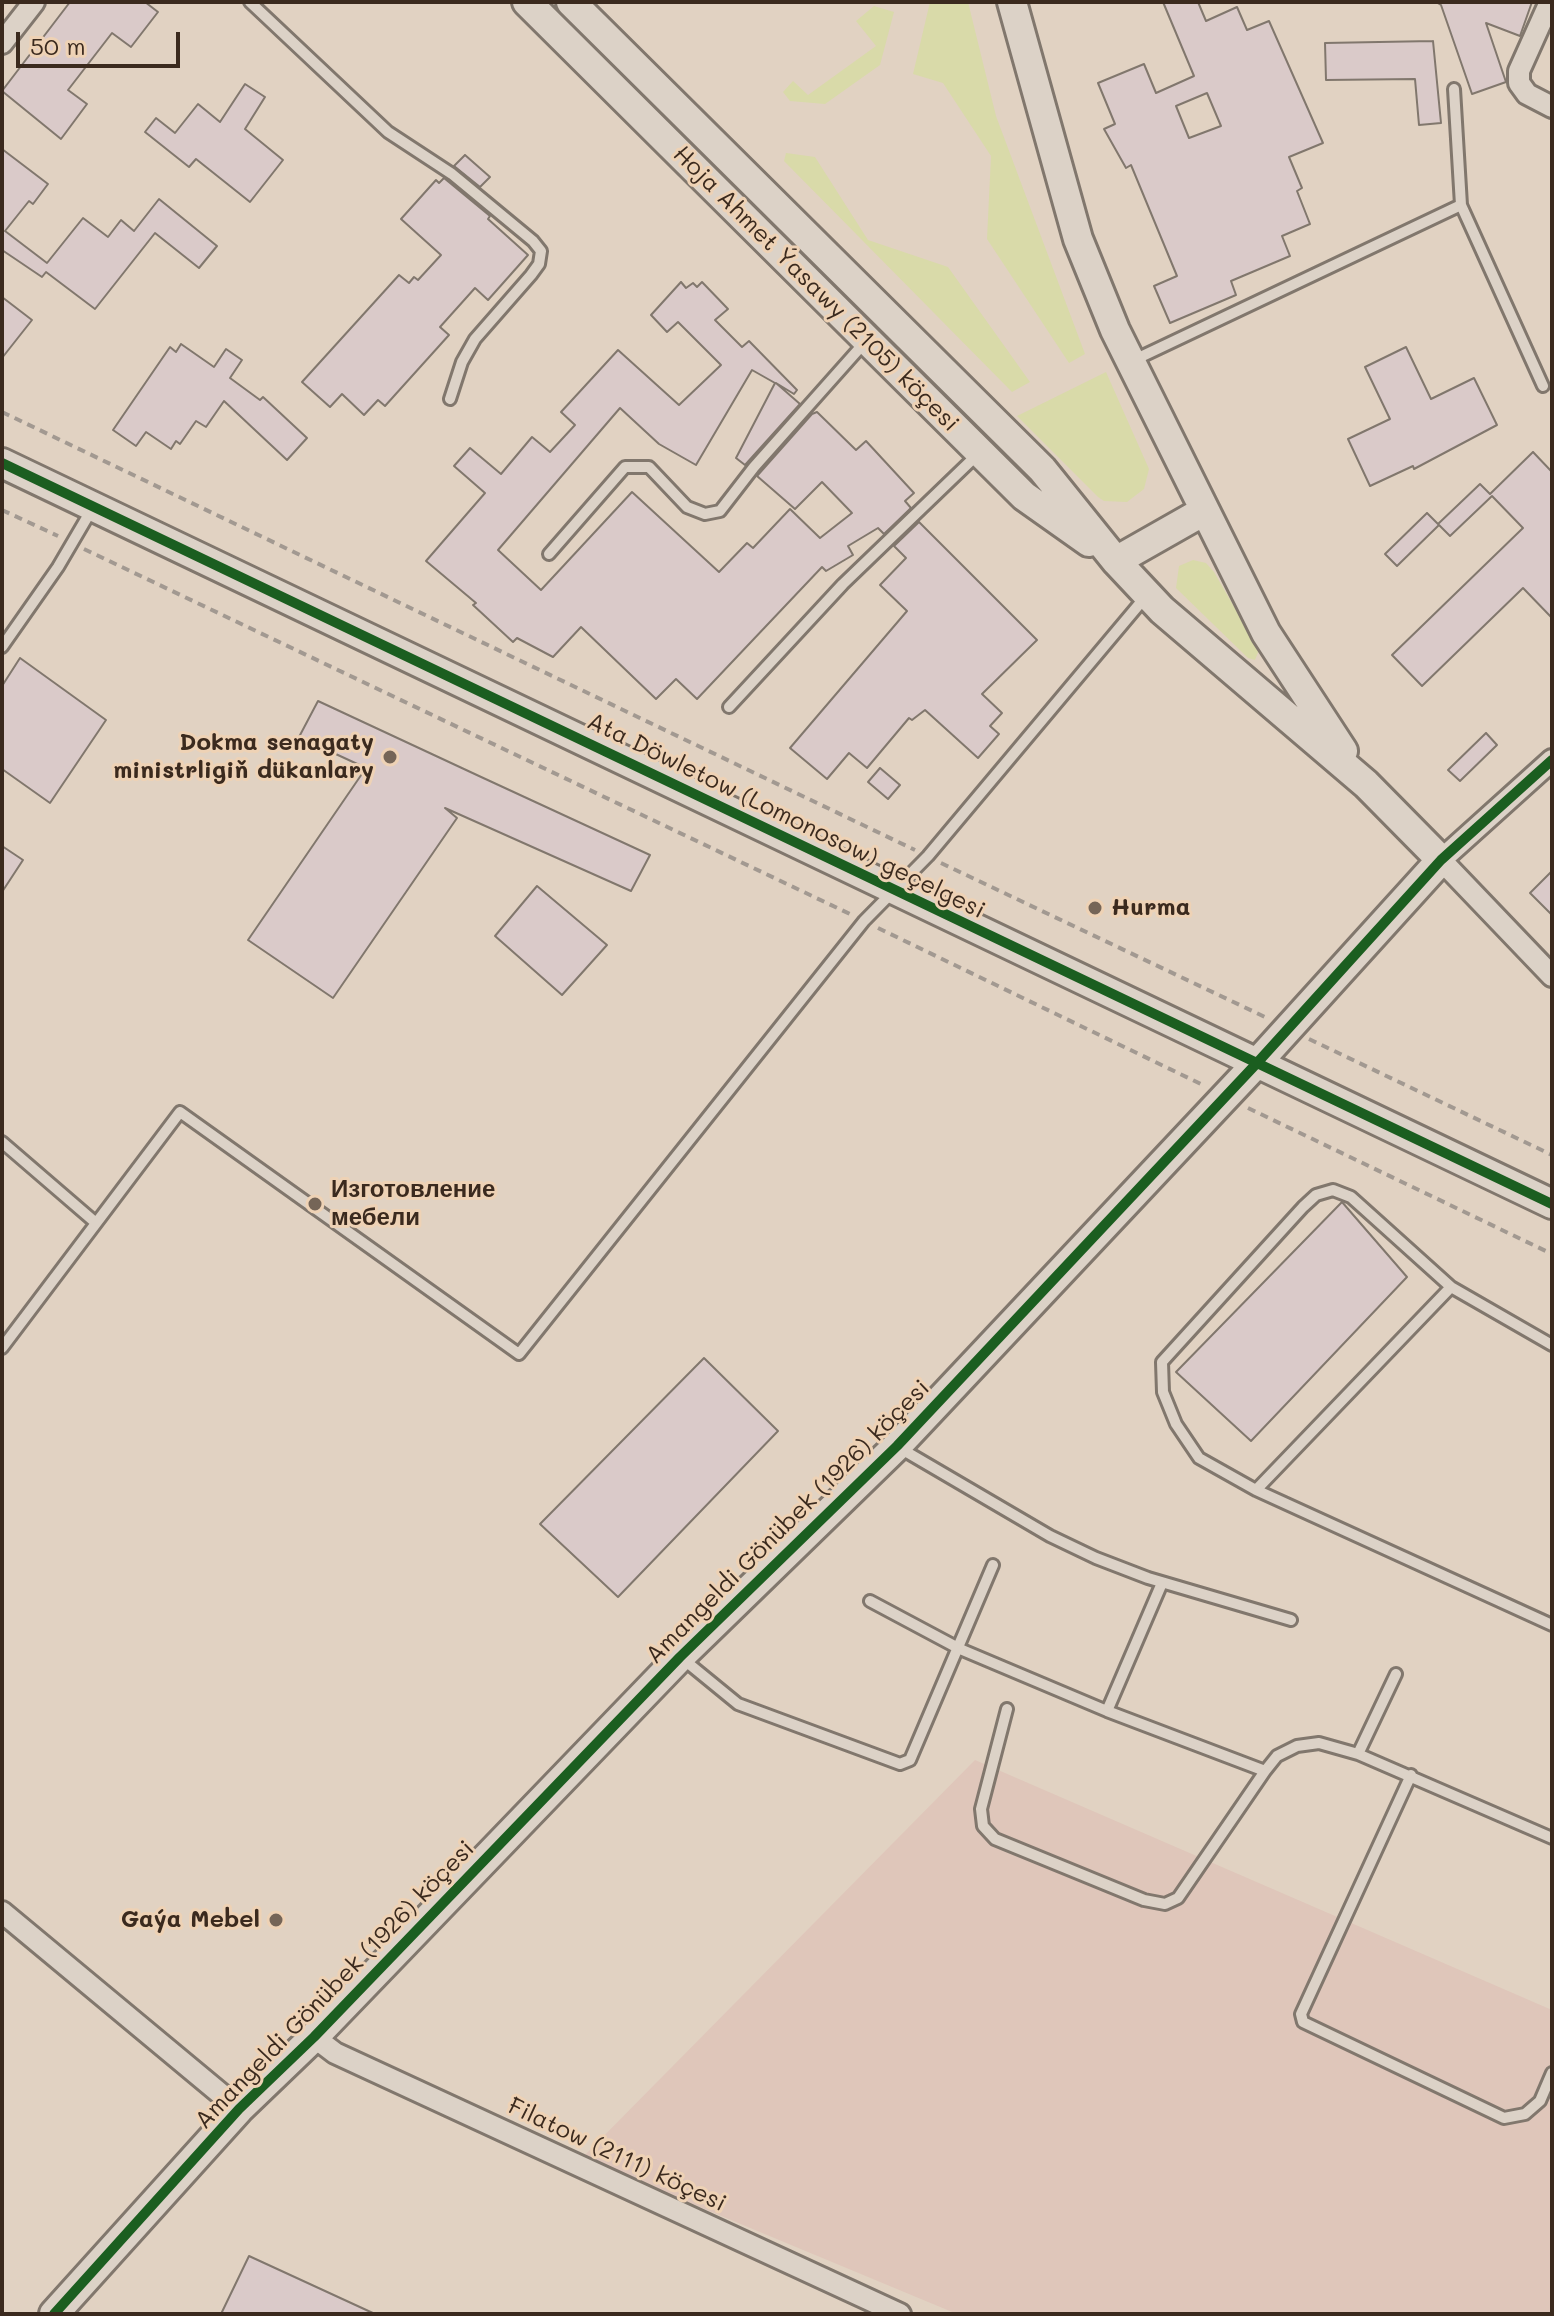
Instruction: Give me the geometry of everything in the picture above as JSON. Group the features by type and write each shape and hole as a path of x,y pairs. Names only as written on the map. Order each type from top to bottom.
{"street":[{"path":"2,43 34,2"},
{"name":"Hoja Ahmet Ýasawy (2105) köçesi","path":"527,2 1024,496 1116,561"},
{"name":"Hoja Ahmet Ýasawy (2105) köçesi","path":"571,2 1042,469 1147,595 1366,784 1552,976"},
{"name":"Hoja Ahmet Ýasawy (2105) köçesi","path":"1012,2 1078,239 1131,362 1266,633 1366,784"},
{"path":"1546,104 1519,83 1519,71 1550,2"},
{"name":"Ata Döwletow (Lomonosow) geçelgesi","path":"2,463 1552,1204"},
{"path":"1116,561 1204,511"},
{"name":"Amangeldi Gönübek (1926) köçesi","path":"54,2314 239,2109 314,2037 680,1657 897,1446 1257,1063 1441,860 1552,760"},
{"path":"2,1912 239,2109"},
{"name":"Filatow (2111) köçesi","path":"314,2037 335,2053 900,2314"}],"lane":[{"path":"250,2 388,132 452,174 541,251 539,264 531,275 475,339 462,362 450,399"},
{"path":"1454,89 1461,205 1543,386"},
{"path":"1131,362 1461,205"},
{"path":"549,554 625,467 649,467 687,507 705,514 720,511 754,467 867,340"},
{"path":"729,707 843,584 980,452"},
{"path":"2,647 93,507"},
{"path":"895,890 928,856 1147,595"},
{"name":"Ata Döwletow (Lomonosow) geçelgesi","path":"96,1223 180,1112 519,1354 864,921 895,890"},
{"path":"2,1142 96,1223 2,1348"},
{"path":"1552,1345 1451,1287 1351,1197 1333,1190 1316,1195 1303,1207 1162,1362 1163,1392 1176,1424 1199,1458 1256,1490 1552,1625"},
{"path":"1256,1490 1451,1287"},
{"path":"897,1446 1050,1536 1162,1583 1232,1600 1291,1620"},
{"path":"680,1657 738,1704 900,1764 910,1760 960,1649 993,1565"},
{"path":"1107,1711 1162,1583"},
{"path":"870,1601 960,1649 1107,1711 1265,1771"},
{"path":"1358,1754 1396,1674"},
{"path":"1007,1709 981,1809 983,1826 995,1839 1144,1900 1165,1904 1178,1898 1265,1771 1277,1756 1297,1746 1319,1743 1358,1754 1552,1838"},
{"path":"1411,1775 1301,2014 1303,2022 1504,2118 1525,2114 1540,2101 1552,2073"}],"path":[{"path":"2,412 1552,1155"},
{"path":"2,510 864,921 1552,1254"}],"shaded area":[{"path":"975,1760 1552,2010 1552,2314 957,2314 582,2158"}],"green space":[{"path":"930,2 968,2 996,116 1085,354 1069,363 987,239 991,156 943,83 913,74"},
{"path":"874,6 894,12 880,65 825,104 790,101 783,92 793,81 808,95 876,46 856,21"},
{"path":"786,153 815,157 868,240 948,267 1030,382 1012,392 784,161"},
{"path":"1106,372 1149,469 1144,489 1127,502 1104,501 1098,497 1017,416"},
{"path":"1193,560 1206,563 1214,572 1259,650 1255,660 1248,658 1176,588 1179,566"}],"building":[{"path":"70,2 145,2 158,12 131,47 112,33 68,90 87,104 61,139 2,91"},
{"path":"1163,2 1198,2 1206,21 1237,7 1247,30 1269,21 1323,143 1289,157 1302,188 1297,191 1310,224 1282,236 1290,256 1231,281 1236,295 1170,323 1154,286 1177,276 1131,165 1126,168 1104,129 1115,124 1098,83 1144,64 1156,93 1194,76","holes":["1207,93 1221,126 1189,138 1176,106"]},
{"path":"1436,2 1532,2 1520,36 1486,23 1506,82 1472,94 1441,5"},
{"path":"1433,41 1441,123 1419,125 1415,79 1326,80 1325,43"},
{"path":"245,84 265,97 245,129 283,160 250,202 196,159 189,167 145,132 156,118 175,133 198,104 220,122"},
{"path":"2,149 48,184 33,204 29,201 5,231 47,263 83,218 108,237 121,220 134,231 159,199 217,246 199,268 155,233 95,309 46,272 42,277 2,250"},
{"path":"465,155 490,177 480,187 454,166"},
{"path":"444,178 490,216 488,219 528,255 488,300 475,288 440,327 449,335 385,406 378,400 364,415 342,394 330,407 302,382 399,275 409,283 414,277 418,280 441,255 401,219 436,180 439,183"},
{"path":"681,282 686,288 693,283 697,287 702,282 728,309 715,320 742,347 749,341 797,390 794,394 776,383 800,404 745,465 736,458 775,383 752,370 696,465 659,444 620,408 498,550 541,590 632,492 719,572 747,543 753,548 790,509 820,538 852,513 822,482 795,509 757,476 817,412 856,450 866,441 914,493 905,501 911,508 884,534 878,528 848,546 853,555 826,571 822,567 697,699 676,679 656,699 581,627 553,657 517,638 513,642 473,605 476,603 426,561 485,493 454,466 470,448 501,474 532,437 550,452 575,425 561,412 618,350 679,405 721,365 678,322 667,332 651,315"},
{"path":"2,297 32,320 2,358"},
{"path":"181,344 214,367 226,349 242,360 230,378 260,400 263,397 307,438 287,460 224,401 206,427 196,421 180,444 176,441 171,449 146,432 136,446 113,430 170,347 176,352"},
{"path":"1406,347 1431,399 1474,378 1497,425 1414,469 1413,466 1370,486 1348,439 1390,419 1365,367"},
{"path":"1533,452 1552,472 1552,618 1523,588 1422,686 1392,655 1523,528 1492,496 1450,536 1438,524 1480,484 1490,494"},
{"path":"1427,513 1439,525 1397,566 1385,554"},
{"path":"919,522 1037,640 982,694 1002,713 990,726 999,734 978,758 925,710 912,720 909,718 867,768 849,753 827,779 790,748 907,611 880,585 906,558 894,546"},
{"path":"20,658 106,720 50,803 2,769 2,686"},
{"path":"318,701 650,855 631,891 445,808 457,818 333,998 248,940 366,768 299,737"},
{"path":"1486,733 1497,745 1460,781 1448,770"},
{"path":"880,768 900,785 888,799 868,782"},
{"path":"2,846 23,860 2,892"},
{"path":"1552,871 1552,915 1530,893"},
{"path":"537,886 607,945 562,995 495,936"},
{"path":"1342,1202 1407,1277 1251,1441 1176,1372"},
{"path":"704,1358 778,1431 618,1597 540,1524"},
{"path":"249,2256 375,2314 221,2314"}],"cycle path":[{"path":"2,463 1552,1204"},
{"path":"54,2314 239,2109 314,2037 680,1657 897,1446 1257,1063 1441,860 1552,760"}],"place":[{"name":"Dokma senagaty ministrligiň dükanlary","path":"390,757"},
{"name":"Hurma","path":"1095,908"},
{"name":"Изготовление мебели","path":"315,1204"},
{"name":"Gaýa Mebel","path":"276,1920"}]}
